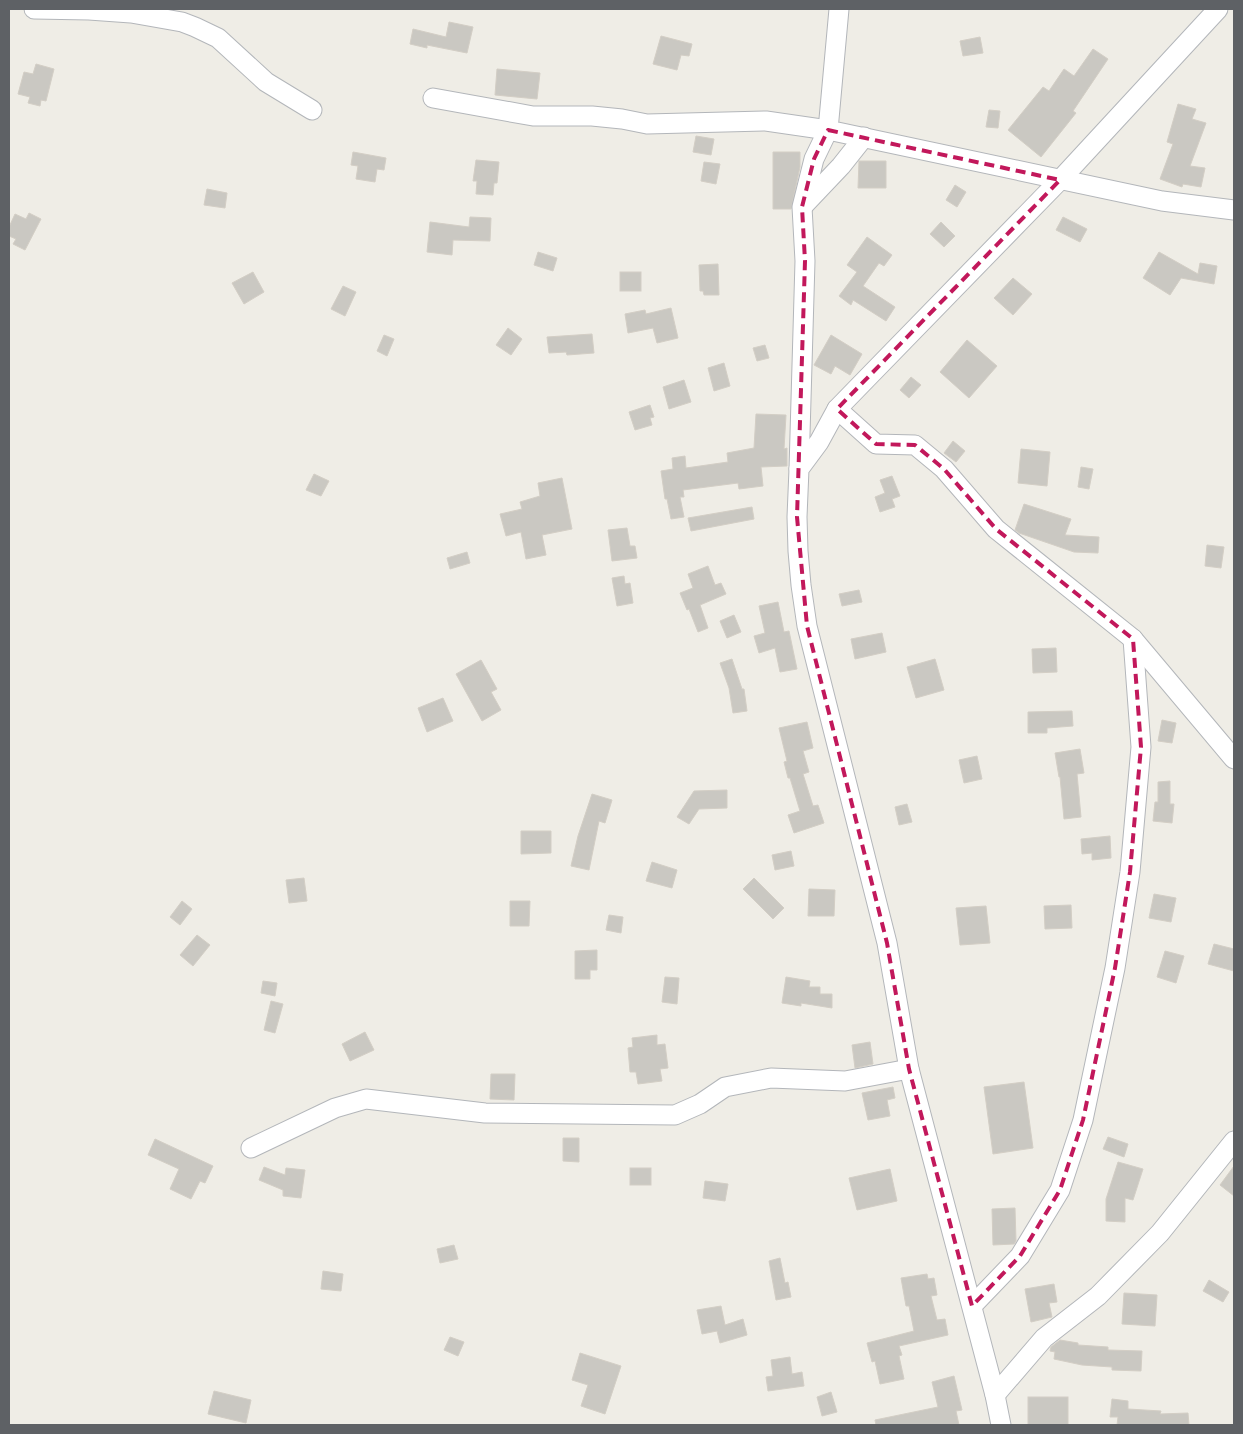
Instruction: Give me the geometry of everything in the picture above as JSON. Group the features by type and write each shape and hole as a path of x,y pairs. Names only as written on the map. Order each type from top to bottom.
{"street":[{"path":"34,9 131,13 182,22 218,38 266,82 312,110"},
{"path":"839,9 828,130 814,159 802,207 805,261 798,517 801,585 806,626 887,943 909,1069 972,1306 1001,1425"},
{"path":"799,469 819,442 838,409 1060,180 1218,9"},
{"path":"433,98 533,116 592,116 647,124 766,122 828,130 1162,201 1234,210"},
{"path":"802,207 841,166 864,137"},
{"path":"838,409 876,444 915,446 944,470 996,529 1134,639 1234,759"},
{"path":"972,1306 1020,1256 1060,1190 1083,1120 1115,968 1130,872 1141,747 1134,639"},
{"path":"251,1148 335,1108 366,1099 485,1113 675,1115 700,1104 725,1087 771,1078 845,1081 909,1069"},
{"path":"995,1395 1044,1338 1098,1296 1160,1233 1234,1141"}],"highlighted area":[{"path":"828,130 1060,180 837,409 876,444 915,445 944,469 996,529 1133,639 1141,747 1130,872 1115,968 1083,1120 1060,1190 1020,1256 972,1306 909,1069 887,943 807,626 797,517 805,261 802,207 814,159"}],"building":[{"path":"449,22 473,27 467,53 427,45 427,48 410,44 413,29 446,37"},
{"path":"661,36 692,44 689,56 681,55 677,70 653,64"},
{"path":"980,37 983,53 963,56 960,41"},
{"path":"1093,49 1108,59 1073,111 1076,113 1041,157 1008,130 1043,87 1049,91 1064,69 1074,76"},
{"path":"36,64 54,69 46,101 41,100 40,106 28,103 30,97 18,94 24,72 33,74"},
{"path":"497,69 540,73 537,99 495,95"},
{"path":"1178,104 1196,109 1192,119 1206,123 1190,166 1205,168 1201,187 1183,184 1182,187 1160,179 1173,144 1167,142"},
{"path":"989,110 1000,111 998,128 986,127"},
{"path":"696,136 714,139 711,155 693,152"},
{"path":"353,152 386,158 384,170 377,169 375,182 356,179 358,166 351,165"},
{"path":"773,152 800,152 800,167 791,209 773,209"},
{"path":"476,160 499,162 497,183 494,183 493,195 476,194 477,181 473,181"},
{"path":"859,161 886,161 886,188 858,188"},
{"path":"704,162 720,164 716,184 701,181"},
{"path":"955,185 966,192 957,207 946,200"},
{"path":"207,189 227,193 225,208 204,205"},
{"path":"29,213 41,219 25,250 13,244 16,239 9,236 9,227 15,214 26,219"},
{"path":"470,217 491,218 490,241 453,240 452,255 427,252 430,222 469,227"},
{"path":"1063,217 1087,229 1080,242 1056,230"},
{"path":"941,222 955,236 944,247 930,234"},
{"path":"867,237 892,255 884,266 879,263 863,286 895,307 886,321 853,300 851,305 839,296 857,272 847,265"},
{"path":"538,252 557,258 553,271 534,265"},
{"path":"1159,252 1198,274 1200,263 1217,266 1214,284 1181,278 1170,295 1143,278"},
{"path":"718,264 719,295 704,295 703,291 700,291 699,265"},
{"path":"253,272 264,292 244,304 232,283"},
{"path":"620,272 641,272 641,291 620,291"},
{"path":"1013,278 1032,294 1013,315 994,298"},
{"path":"343,286 356,292 345,316 331,309"},
{"path":"671,308 678,338 657,343 653,328 628,333 625,314 645,310 646,314"},
{"path":"508,328 522,339 511,355 496,345"},
{"path":"592,334 594,353 567,355 566,352 549,353 547,337"},
{"path":"384,335 394,339 387,356 377,351"},
{"path":"831,335 862,354 850,375 835,366 831,374 814,365"},
{"path":"967,340 997,366 969,398 940,372"},
{"path":"765,345 769,358 757,361 753,348"},
{"path":"724,363 730,386 714,391 708,368"},
{"path":"911,377 921,385 909,398 900,390"},
{"path":"684,380 691,402 669,409 663,387"},
{"path":"650,405 654,417 650,418 652,425 635,430 629,412"},
{"path":"756,414 786,415 784,449 787,448 787,466 761,467 763,486 739,489 738,483 683,490 684,497 680,497 684,517 671,519 667,499 665,499 661,471 673,469 672,458 685,456 686,468 728,462 727,453 754,448"},
{"path":"953,441 965,451 956,462 944,453"},
{"path":"1021,449 1050,452 1047,486 1018,483"},
{"path":"1081,467 1093,469 1089,489 1078,487"},
{"path":"314,474 329,481 321,496 306,490"},
{"path":"892,476 900,496 892,499 895,507 880,512 875,497 885,493 880,480"},
{"path":"562,478 572,529 542,535 546,555 526,559 521,532 506,536 500,514 522,509 520,502 540,496 538,483"},
{"path":"1024,504 1071,519 1065,535 1099,537 1098,553 1074,552 1019,533 1015,530"},
{"path":"752,507 754,519 691,531 688,518"},
{"path":"627,528 630,546 635,546 637,558 612,561 608,530"},
{"path":"1207,545 1224,547 1221,568 1205,566"},
{"path":"467,552 470,563 450,569 447,558"},
{"path":"708,566 715,585 721,583 726,594 700,605 708,628 698,632 680,593 693,588 688,574"},
{"path":"624,576 625,584 630,583 633,603 617,606 612,578"},
{"path":"859,590 862,602 842,606 839,594"},
{"path":"778,602 784,632 789,631 797,669 780,672 775,648 759,653 754,636 765,633 759,606"},
{"path":"734,615 741,632 727,638 720,621"},
{"path":"882,633 886,652 855,659 851,639"},
{"path":"1056,648 1057,672 1033,673 1032,649"},
{"path":"732,659 742,689 744,689 747,711 733,713 729,688 720,663"},
{"path":"935,659 944,690 916,698 907,667"},
{"path":"481,660 497,689 491,692 501,710 482,721 456,674"},
{"path":"443,698 453,721 427,732 418,708"},
{"path":"1072,711 1073,726 1047,728 1047,733 1028,733 1028,712"},
{"path":"1162,720 1176,723 1172,743 1158,741"},
{"path":"807,722 813,748 803,751 809,772 803,774 813,806 818,805 824,823 794,833 788,815 800,811 790,778 788,778 784,762 787,761 779,728"},
{"path":"1080,749 1084,773 1077,774 1081,817 1064,819 1060,777 1055,753"},
{"path":"977,756 982,779 964,783 959,760"},
{"path":"1170,781 1170,804 1174,804 1172,823 1153,821 1155,802 1158,802 1158,782"},
{"path":"727,790 727,808 699,809 689,824 677,817 694,791"},
{"path":"592,794 612,800 605,823 599,821 589,870 571,866 578,836"},
{"path":"907,804 912,822 899,825 895,807"},
{"path":"521,831 551,831 551,853 521,854"},
{"path":"1110,836 1111,858 1092,860 1092,853 1082,854 1081,839"},
{"path":"791,851 794,866 775,870 772,855"},
{"path":"652,862 677,870 672,888 646,881"},
{"path":"304,878 307,901 289,903 286,880"},
{"path":"754,878 784,908 773,919 743,889"},
{"path":"809,889 835,890 834,916 808,916"},
{"path":"1154,894 1176,898 1171,922 1149,918"},
{"path":"182,901 192,909 180,925 170,917"},
{"path":"510,901 530,901 529,926 510,926"},
{"path":"1071,905 1072,928 1045,929 1044,906"},
{"path":"986,906 990,943 960,945 956,908"},
{"path":"609,915 623,917 621,933 606,930"},
{"path":"197,935 210,945 193,966 180,955"},
{"path":"1214,944 1234,949 1234,971 1208,964"},
{"path":"597,950 597,970 590,970 590,979 575,979 575,951"},
{"path":"1165,951 1184,956 1176,983 1157,977"},
{"path":"665,977 679,978 677,1004 662,1002"},
{"path":"786,977 810,981 809,987 820,987 820,994 832,994 832,1008 801,1003 801,1006 782,1003"},
{"path":"263,981 277,983 275,996 261,993"},
{"path":"271,1001 283,1004 275,1033 264,1030"},
{"path":"365,1032 374,1050 350,1061 342,1044"},
{"path":"657,1035 657,1045 665,1044 668,1068 660,1069 662,1081 638,1084 636,1072 630,1072 628,1048 633,1047 632,1038"},
{"path":"870,1042 873,1064 855,1068 852,1045"},
{"path":"491,1074 515,1074 514,1100 490,1099"},
{"path":"1024,1082 1033,1148 993,1154 984,1087"},
{"path":"893,1087 895,1098 887,1100 890,1116 868,1120 862,1093"},
{"path":"1108,1137 1128,1144 1124,1157 1103,1149"},
{"path":"563,1138 579,1138 579,1162 563,1161"},
{"path":"155,1139 213,1166 205,1183 200,1181 191,1199 170,1189 179,1169 148,1155"},
{"path":"1118,1162 1143,1169 1133,1200 1125,1198 1125,1222 1106,1221 1106,1199"},
{"path":"1234,1166 1234,1196 1220,1185"},
{"path":"264,1167 285,1175 286,1168 305,1170 301,1198 283,1196 283,1190 259,1180"},
{"path":"630,1168 651,1168 651,1185 630,1185"},
{"path":"890,1169 897,1201 857,1210 849,1178"},
{"path":"705,1181 728,1184 725,1201 703,1198"},
{"path":"1015,1208 1016,1241 1014,1244 993,1245 992,1209"},
{"path":"454,1245 458,1259 440,1263 437,1249"},
{"path":"780,1258 785,1283 788,1282 791,1297 776,1300 769,1261"},
{"path":"323,1271 343,1274 341,1291 321,1289"},
{"path":"927,1274 928,1279 934,1278 937,1295 931,1296 937,1320 945,1319 948,1335 899,1346 902,1355 899,1356 904,1379 880,1384 875,1361 872,1362 867,1343 914,1331 909,1306 906,1306 901,1278"},
{"path":"1209,1280 1229,1292 1223,1302 1203,1291"},
{"path":"1054,1284 1057,1302 1049,1303 1052,1317 1031,1322 1025,1289"},
{"path":"1124,1293 1157,1295 1155,1326 1122,1324"},
{"path":"721,1306 725,1325 743,1319 747,1335 720,1343 717,1331 702,1334 697,1310"},
{"path":"450,1337 464,1342 458,1356 444,1350"},
{"path":"1060,1340 1078,1343 1078,1345 1108,1347 1108,1350 1142,1351 1141,1371 1112,1370 1112,1367 1082,1365 1054,1359 1055,1352 1050,1351 1051,1347"},
{"path":"580,1353 621,1366 605,1414 581,1406 588,1385 572,1380"},
{"path":"790,1357 792,1374 802,1372 804,1386 768,1391 766,1377 773,1376 771,1360"},
{"path":"954,1376 962,1410 956,1411 959,1425 876,1425 875,1420 938,1407 932,1382"},
{"path":"214,1391 251,1400 246,1423 208,1414"},
{"path":"831,1392 837,1412 822,1416 817,1397"},
{"path":"1028,1397 1068,1397 1068,1425 1028,1425"},
{"path":"1112,1399 1128,1401 1128,1409 1161,1411 1160,1414 1188,1413 1189,1425 1117,1425 1118,1417 1110,1417"}]}
